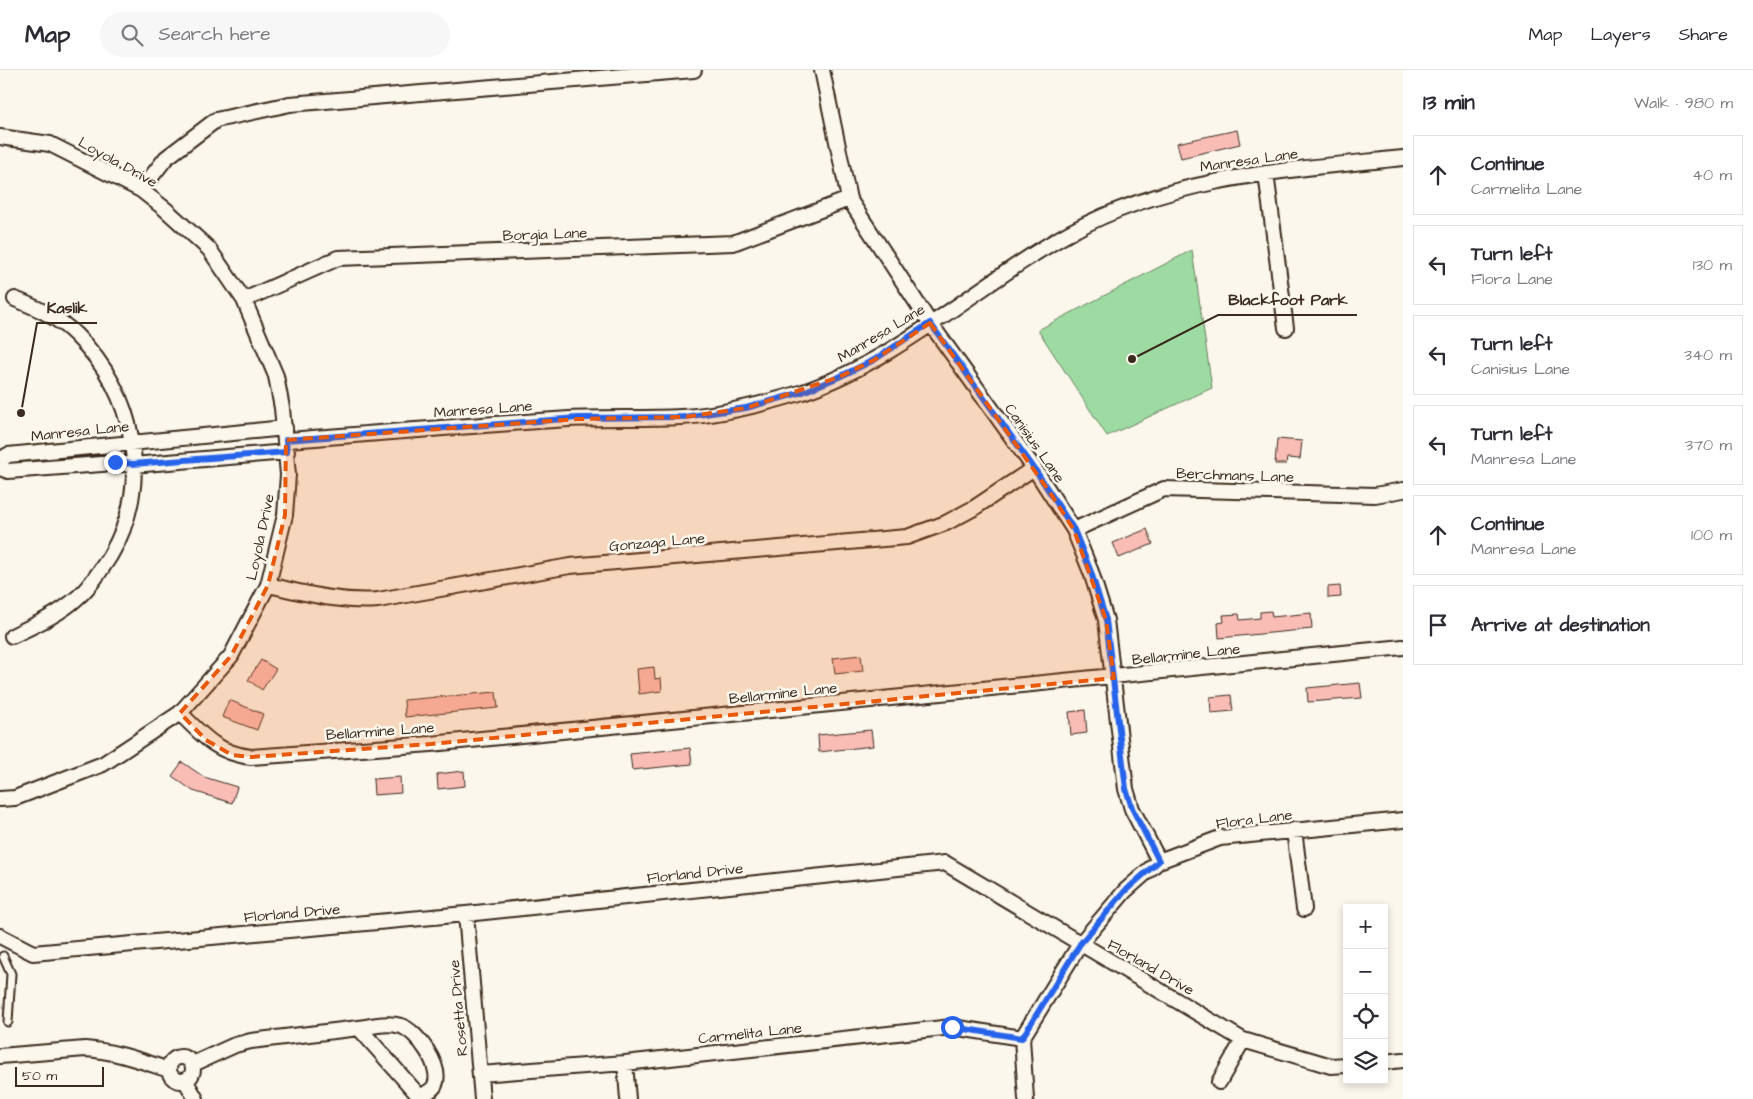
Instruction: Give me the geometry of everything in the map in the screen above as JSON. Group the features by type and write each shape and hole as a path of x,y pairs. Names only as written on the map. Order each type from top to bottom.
{"street":[{"path":"141,190 166,158 216,120 290,104 694,70"},
{"name":"Canisius Lane","path":"822,70 849,199 930,323 1034,468 1074,530 1091,572 1106,620 1126,789 1132,808 1159,861"},
{"name":"Loyola Drive","path":"0,137 50,144 141,190 165,208 209,249 244,300 276,376 286,440 288,475 285,515 268,585 231,656 180,713 103,764 15,798 0,799"},
{"name":"Manresa Lane","path":"0,460 8,455 113,445 131,441 286,440 578,418 684,417 746,408 803,392 874,360 1010,268 1074,230 1150,198 1196,184 1266,173 1403,158"},
{"path":"1266,173 1286,328"},
{"name":"Borgia Lane","path":"244,300 338,258 733,243 849,199"},
{"path":"12,636 48,619 78,597 102,568 122,535 134,490 131,441 122,403 112,379 91,351 75,334 48,313 15,298"},
{"name":"Manresa Lane","path":"0,468 8,470 115,462 133,464 286,440"},
{"name":"Gonzaga Lane","path":"268,585 353,602 378,600 570,566 908,537 946,523 974,508 1034,468"},
{"name":"Berchmans Lane","path":"1074,530 1164,489 1375,495 1403,490"},
{"name":"Bellarmine Lane","path":"180,713 206,740 232,755 251,757 431,744 1114,678 1403,647"},
{"name":"Flora Lane","path":"1022,1038 1080,944 1125,891 1159,861 1220,838 1403,820"},
{"path":"1294,830 1304,909"},
{"name":"Florland Drive","path":"4,938 33,953 466,914 945,863 1243,1040 1331,1066 1343,1065"},
{"name":"Rosetta Drive","path":"466,914 482,1099"},
{"path":"193,1064 235,1045 251,1041 384,1024 403,1026 420,1043 435,1062 437,1075 434,1087 420,1098 359,1028"},
{"name":"Carmelita Lane","path":"480,1074 625,1063 952,1027 1022,1038"},
{"path":"1022,1038 1026,1099"},
{"path":"1219,1082 1243,1040"},
{"path":"0,1056 85,1049 98,1050 130,1057 170,1070"},
{"path":"184,1057 193,1064 191,1076 185,1080 173,1078 170,1070 171,1063 176,1058 184,1057"},
{"path":"1388,1062 1403,1060"},
{"path":"625,1063 628,1099"},
{"path":"185,1080 196,1099"}],"lane":[{"path":"56,451 58,467"},
{"path":"4,938 2,956 11,974 8,1022"}],"highlighted area":[{"path":"930,323 1051,494 1074,530 1106,620 1114,678 431,744 251,757 232,755 206,740 180,713 231,656 268,585 285,515 286,440 578,419 685,417 746,408 839,377 874,360"}],"green space":[{"path":"1192,250 1212,388 1107,436 1038,330"}],"building":[{"path":"1237,130 1240,144 1181,158 1177,143"},
{"path":"1277,439 1302,441 1300,459 1287,458 1286,464 1275,464"},
{"path":"1147,529 1153,544 1119,558 1113,543"},
{"path":"1340,586 1341,597 1328,598 1328,587"},
{"path":"1271,611 1272,617 1311,613 1312,629 1219,638 1218,623 1224,622 1223,615 1239,614 1240,620 1260,618 1260,612"},
{"path":"861,655 863,671 835,674 833,658"},
{"path":"261,660 276,669 262,690 248,680"},
{"path":"654,667 655,679 661,678 662,691 639,694 637,669"},
{"path":"1360,683 1362,698 1308,702 1307,688"},
{"path":"496,692 498,708 405,717 404,700"},
{"path":"1231,695 1233,711 1211,713 1210,697"},
{"path":"229,700 263,714 257,730 222,717"},
{"path":"1085,710 1087,733 1071,735 1069,712"},
{"path":"871,730 873,746 819,752 818,735"},
{"path":"690,748 692,764 632,770 630,754"},
{"path":"182,762 204,777 237,787 232,803 193,791 172,776"},
{"path":"464,771 465,786 438,789 437,774"},
{"path":"400,777 401,793 374,795 373,779"}],"place":[{"name":"Blackfoot Park","path":"1132,359"},
{"name":"Kaslik","path":"21,413"}],"route":[{"path":"115,462 133,464 287,452 286,440 578,418 684,417 746,408 803,392 839,377 874,360 930,323 1034,468 1074,530 1091,572 1106,620 1114,678 1120,754 1126,789 1132,808 1159,861 1125,891 1080,944 1022,1038 952,1027"}]}
